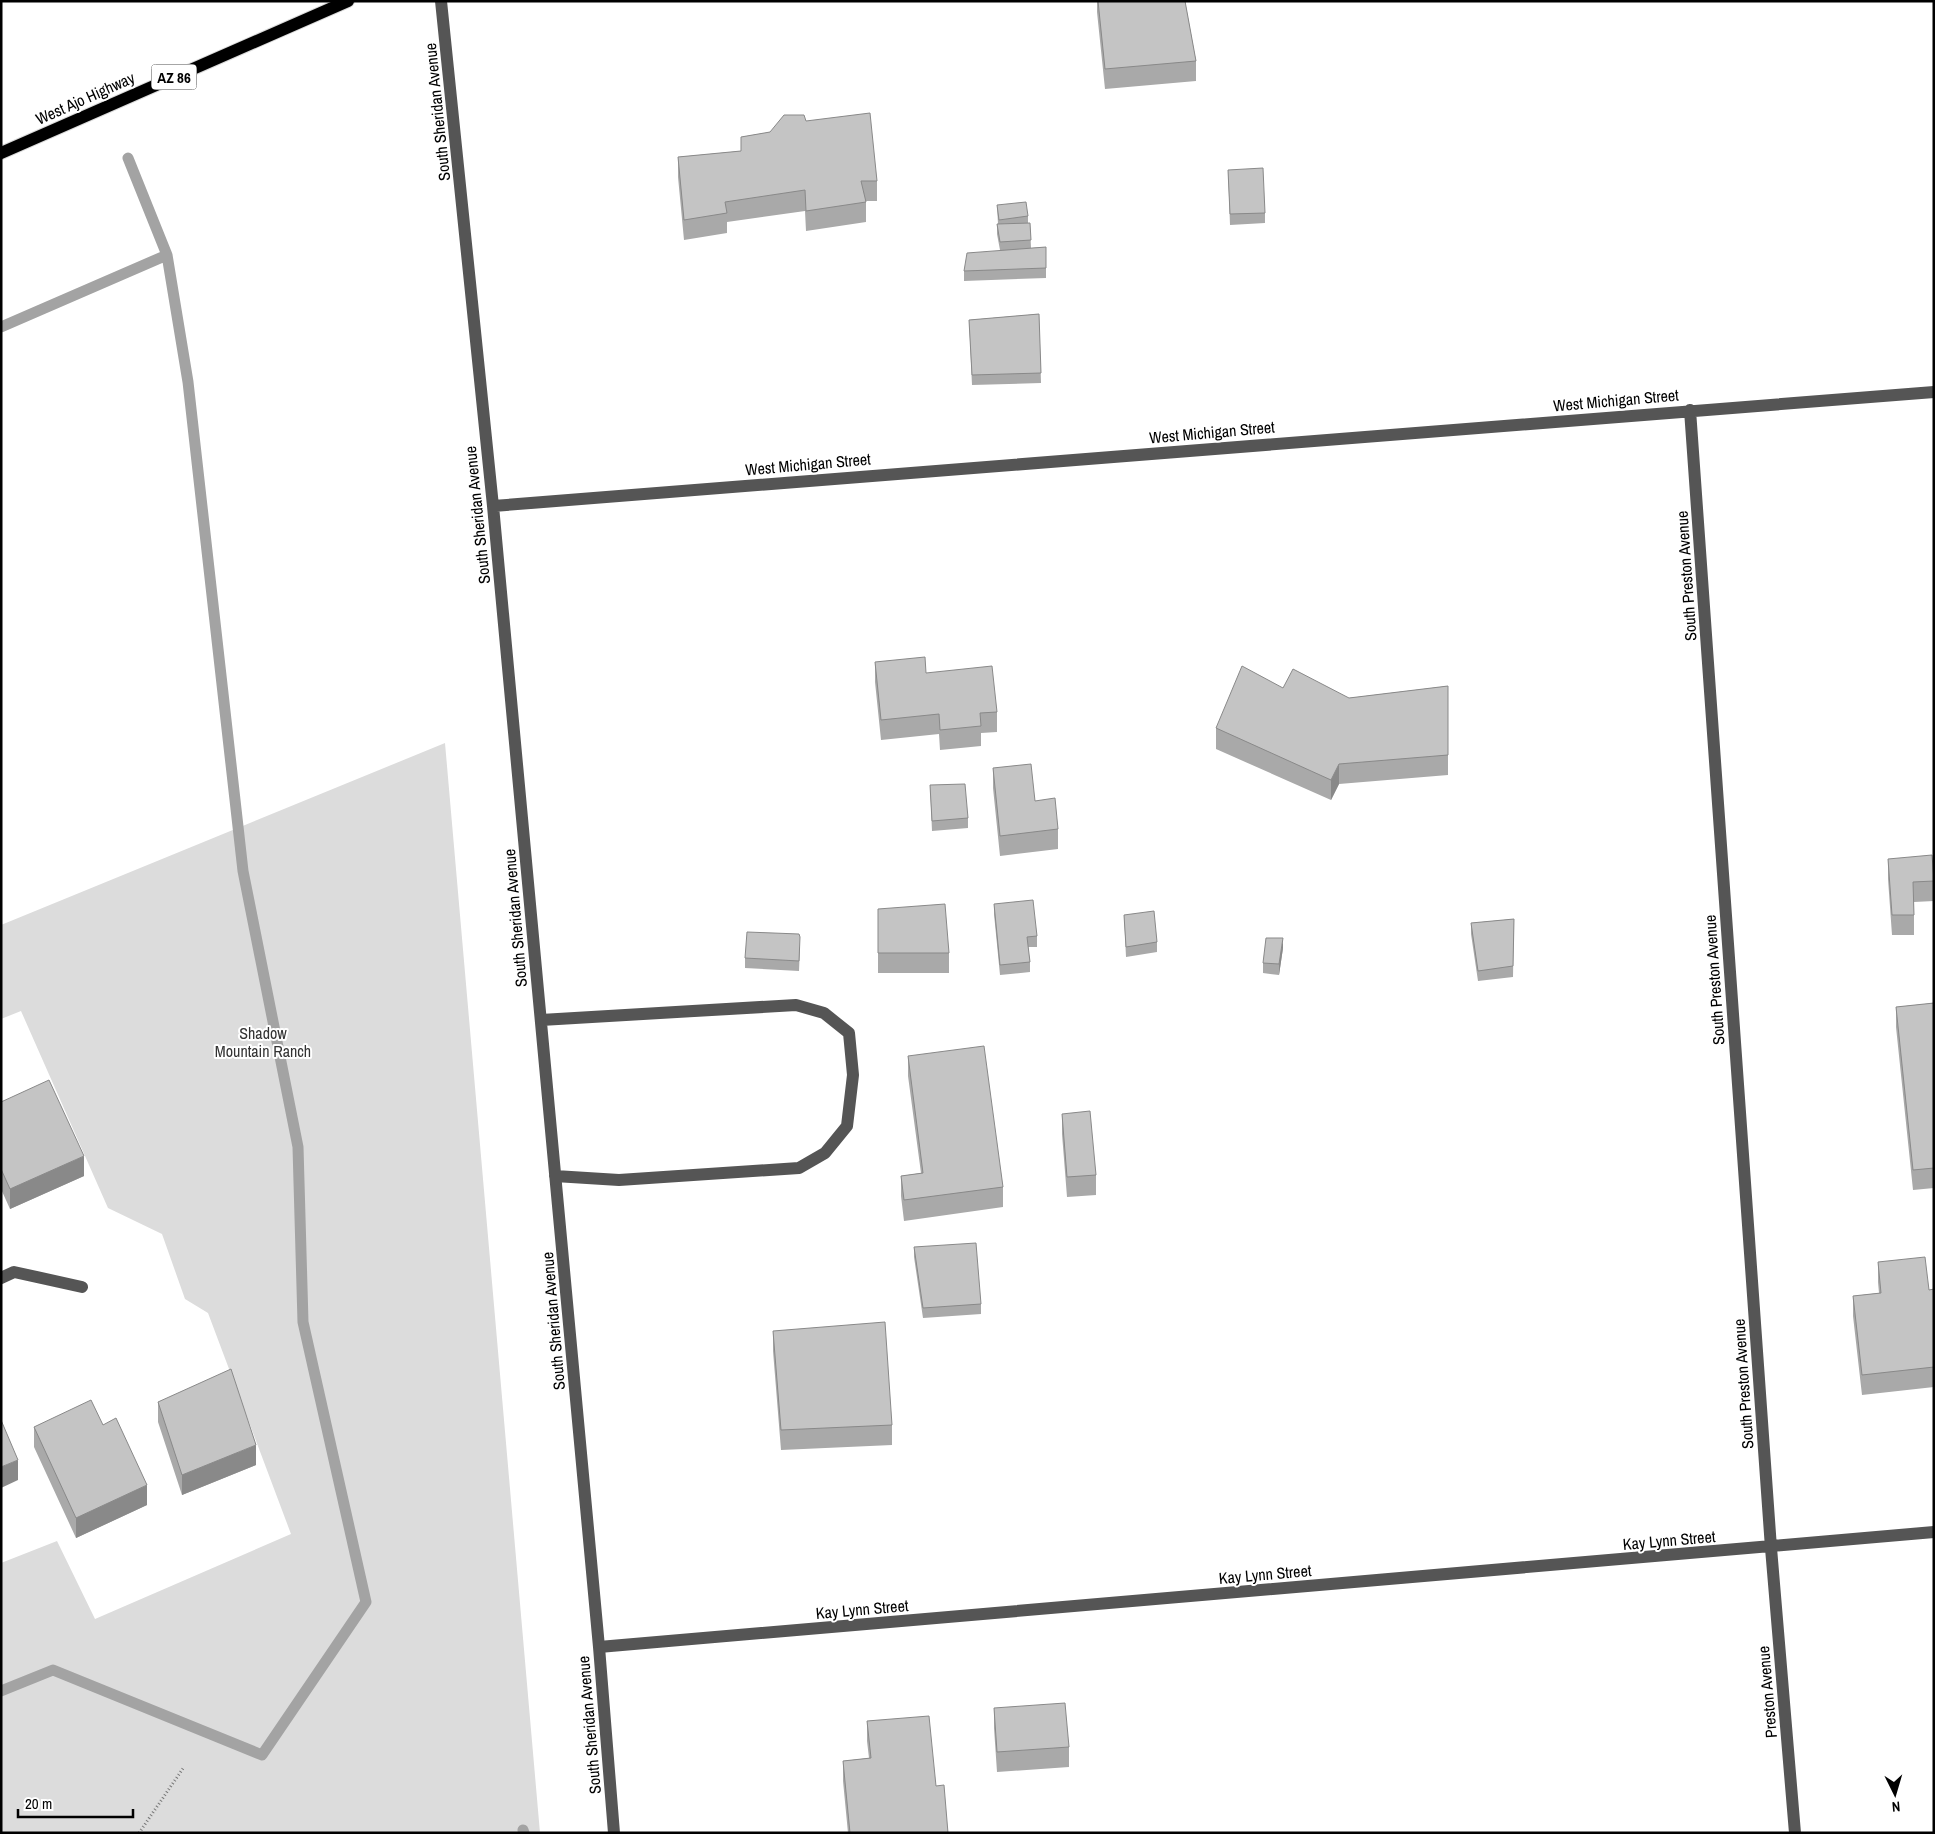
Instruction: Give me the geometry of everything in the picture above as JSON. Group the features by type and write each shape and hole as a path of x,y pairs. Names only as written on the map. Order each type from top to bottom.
{"main road":[{"name":"West Ajo Highway","path":"1,153 348,1"}],"street":[{"name":"South Sheridan Avenue","path":"441,1 493,506 600,1647 614,1833"},
{"name":"West Michigan Street","path":"493,506 1934,392"},
{"name":"South Preston Avenue","path":"1690,410 1771,1548"},
{"path":"541,1020 796,1005 824,1013 850,1033 853,1075 847,1126 825,1153 799,1168 619,1180 556,1176"},
{"path":"1,1278 14,1272 82,1287"},
{"name":"Kay Lynn Street","path":"600,1647 1771,1548 1934,1532"},
{"name":"Preston Avenue","path":"1771,1548 1795,1833"}],"path":[{"path":"139,1833 184,1767"}],"green space":[{"name":"Shadow Mountain Ranch","path":"445,743 540,1833 1,1833 1,1563 57,1541 95,1619 291,1534 208,1313 185,1299 162,1234 108,1208 21,1011 1,1019 1,925"}],"building":[{"path":"1098,1 1185,1 1196,61 1105,69"},
{"path":"870,113 877,181 861,181 866,202 806,211 805,190 725,202 727,213 684,220 678,157 741,151 741,137 770,132 784,115 804,115 806,121"},
{"path":"1263,168 1265,213 1230,214 1228,170"},
{"path":"1026,202 1028,216 999,220 997,205"},
{"path":"1030,223 1031,240 1000,242 997,224"},
{"path":"1046,247 1046,268 964,271 967,253"},
{"path":"1039,314 1041,373 972,375 969,320"},
{"path":"925,657 926,673 992,666 997,712 980,713 981,726 940,730 939,714 881,720 875,662"},
{"path":"1242,666 1283,688 1293,669 1349,698 1448,686 1448,755 1339,764 1331,780 1216,728"},
{"path":"1031,764 1035,801 1055,798 1058,829 1000,836 993,768"},
{"path":"965,784 968,818 932,821 930,785"},
{"path":"1932,855 1934,881 1913,882 1914,915 1892,915 1888,859"},
{"path":"1033,900 1037,936 1027,937 1030,962 1000,965 994,904"},
{"path":"945,904 949,953 878,953 878,909"},
{"path":"1154,911 1157,942 1126,947 1124,915"},
{"path":"1514,919 1513,966 1478,971 1471,923"},
{"path":"747,932 799,934 799,961 745,958"},
{"path":"1266,938 1283,938 1279,964 1263,963"},
{"path":"1934,1003 1934,1168 1913,1170 1896,1007"},
{"path":"984,1046 1003,1187 904,1200 901,1176 923,1173 908,1056"},
{"path":"49,1080 84,1156 10,1189 1,1169 1,1102"},
{"path":"1090,1111 1096,1175 1067,1177 1062,1114"},
{"path":"976,1243 981,1304 923,1308 914,1247"},
{"path":"1925,1257 1929,1290 1934,1289 1934,1367 1862,1375 1853,1296 1881,1293 1878,1262"},
{"path":"885,1322 892,1425 781,1430 773,1331"},
{"path":"231,1369 256,1445 182,1475 158,1402"},
{"path":"91,1400 103,1425 116,1418 147,1485 76,1518 34,1427"},
{"path":"1,1420 18,1460 1,1467"},
{"path":"1065,1703 1069,1747 997,1752 994,1708"},
{"path":"929,1716 936,1786 944,1785 948,1833 850,1833 843,1761 871,1758 867,1721"}],"waterway":[{"path":"1,327 167,255 128,158"},
{"path":"1,1691 53,1670 262,1755 366,1602 303,1322 298,1147 243,871 188,382 167,255"}]}
